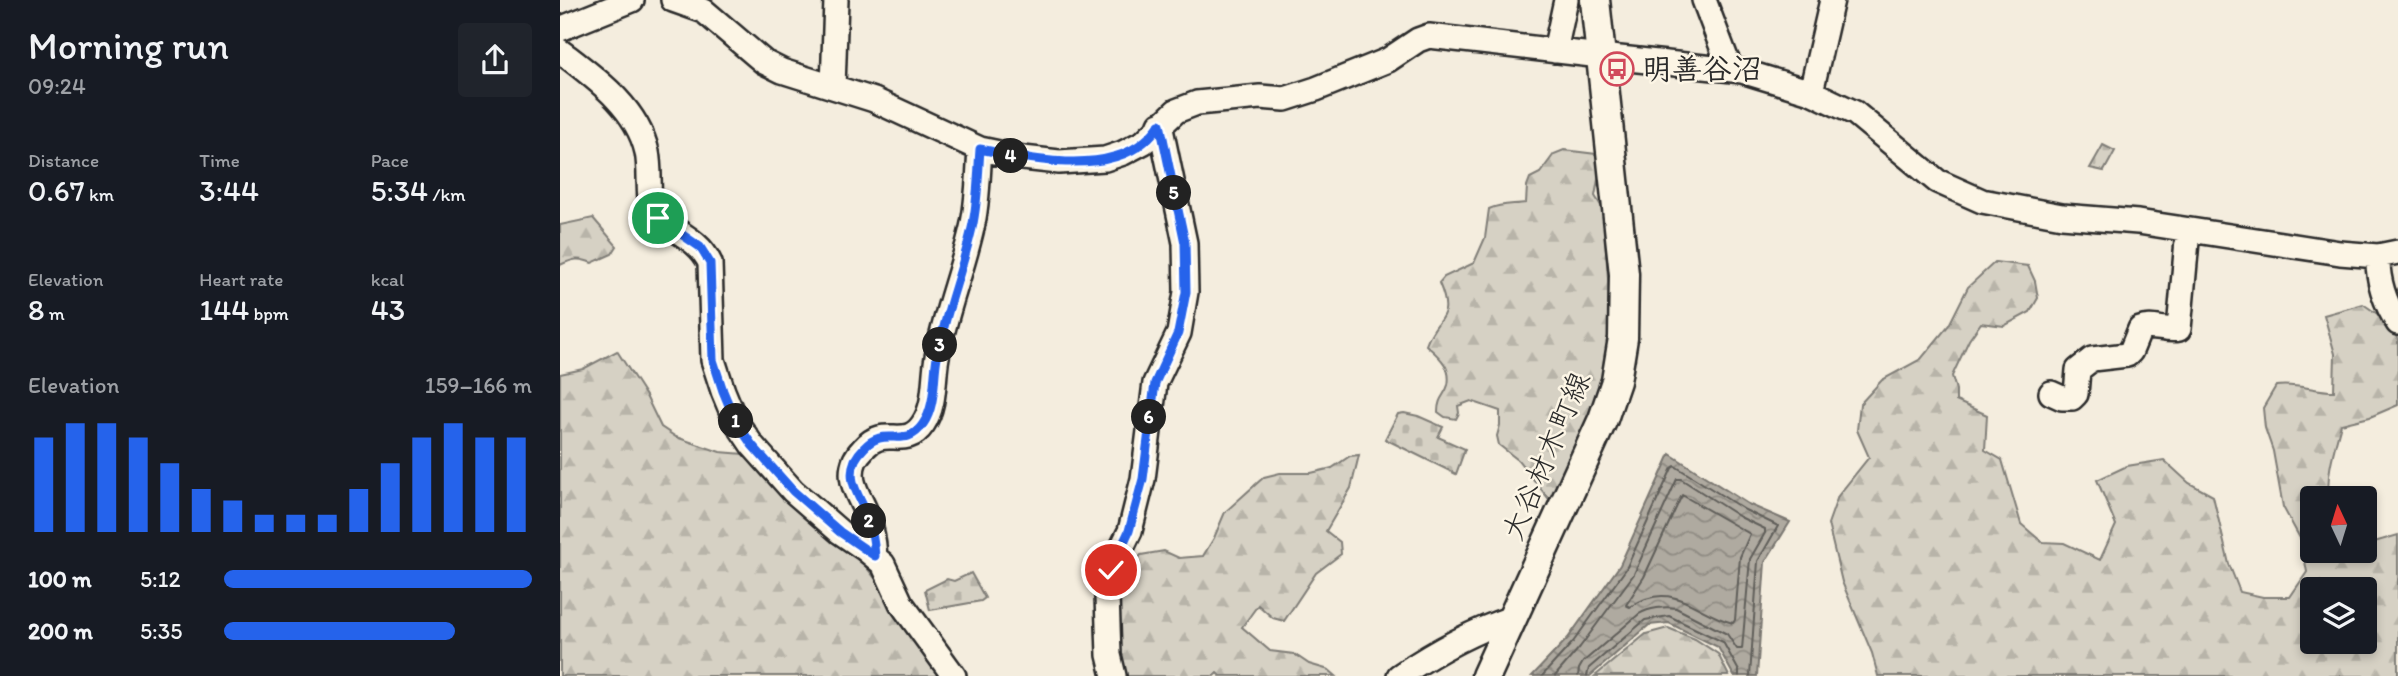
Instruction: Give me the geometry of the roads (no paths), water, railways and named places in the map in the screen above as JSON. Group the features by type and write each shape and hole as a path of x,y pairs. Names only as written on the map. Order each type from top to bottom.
{"main road":[{"name":"大谷材木町線","path":"1486,676 1604,419 1616,381 1623,338 1624,274 1595,0"}],"street":[{"path":"560,29 632,0"},
{"path":"673,0 704,11 764,62 782,71 874,100 980,149 1023,158 1059,162 1105,159 1144,142 1176,111 1196,103 1260,97 1285,99 1388,60 1418,40 1429,36 1733,70 1811,92 1855,113 1937,181 1982,201 2063,216 2138,222 2340,253 2388,254"},
{"path":"833,87 835,0"},
{"path":"1555,51 1566,0"},
{"path":"1704,0 1733,70"},
{"path":"1811,92 1832,0"},
{"path":"560,51 602,83 632,117 648,154 652,212 706,254 710,263 713,360 735,420 752,445 793,491 840,532 883,564 901,603 954,676"},
{"path":"1114,676 1109,655 1107,608 1111,570 1129,531 1143,479 1155,383 1178,333 1186,292 1185,243 1160,124"},
{"path":"875,556 867,515 851,478 855,459 875,438 889,435 897,439 911,436 924,423 928,414 939,347 972,228 977,201 980,149"},
{"path":"2051,393 2062,398 2072,398 2076,394 2078,370 2092,359 2127,355 2140,329 2179,328 2188,230"},
{"path":"2388,254 2378,264 2387,306 2398,323"},
{"path":"1399,676 1455,644 1512,618"}],"water":[{"path":"1670,454 1748,504 1790,522 1765,562 1757,676 1734,676 1718,647 1669,623 1649,625 1590,676 1532,676 1568,638 1620,565"}],"place":[{"name":"明善谷沼","path":"1617,69"}]}
